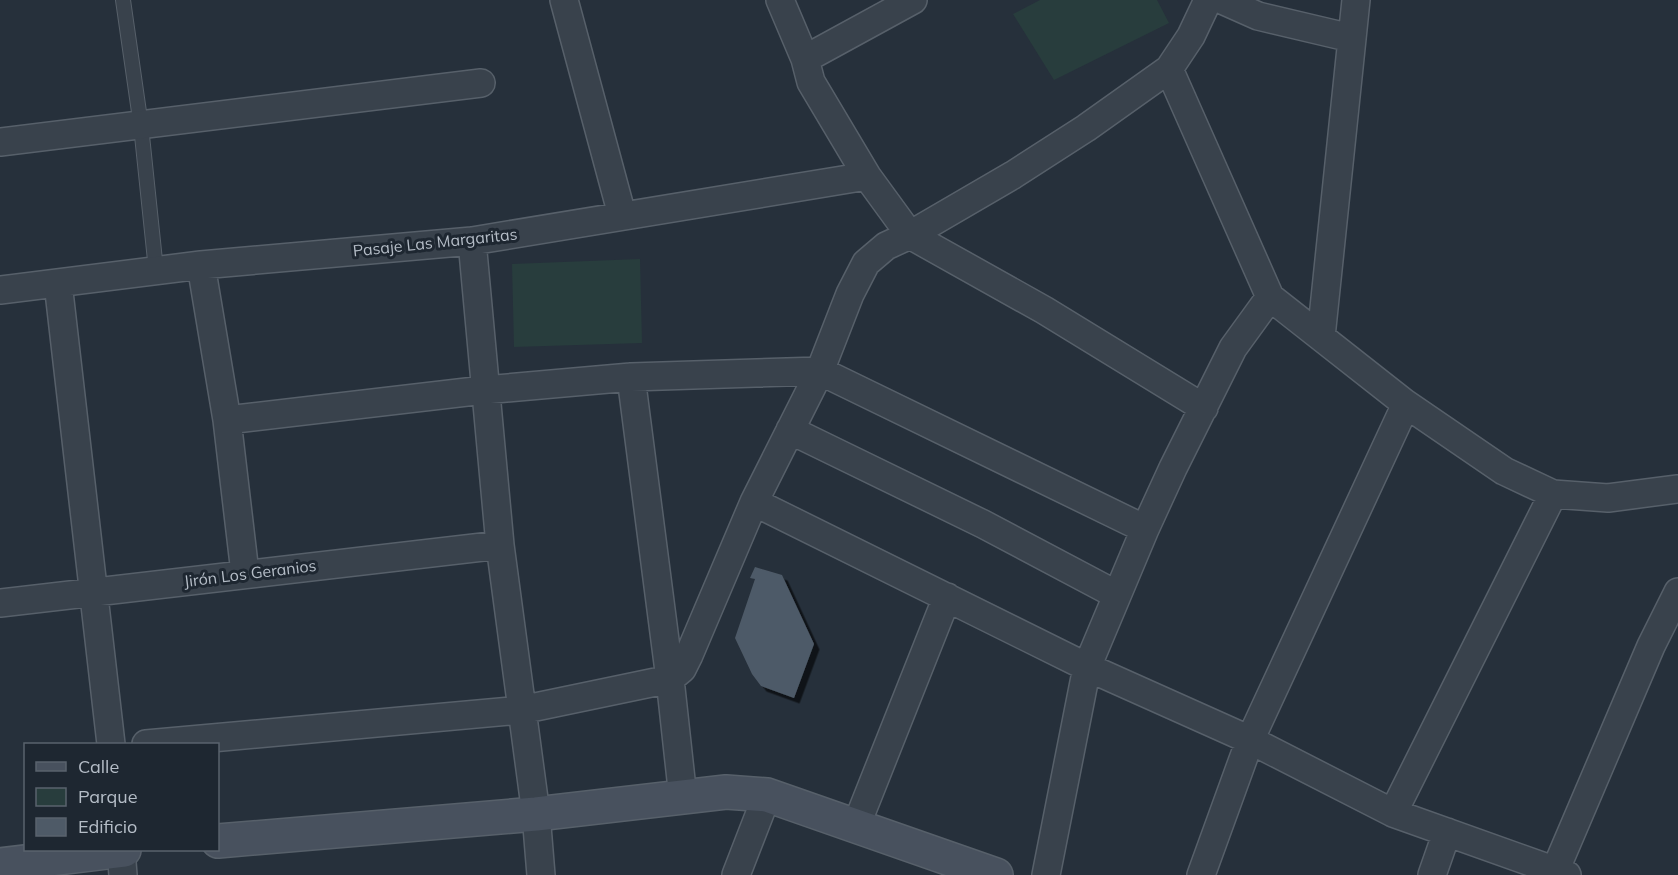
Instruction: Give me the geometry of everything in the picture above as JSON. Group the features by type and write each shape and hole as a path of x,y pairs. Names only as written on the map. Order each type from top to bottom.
{"street":[{"path":"564,0 622,215"},
{"path":"780,0 805,59 811,82 867,176 910,236 1044,310 1204,408"},
{"path":"805,59 913,0"},
{"path":"157,743 521,710 670,679 682,669 689,655 754,502 820,371 850,294 866,262 886,246 910,236 1086,128 1169,69 1191,36 1208,0"},
{"path":"1222,0 1258,16 1351,38"},
{"path":"1321,337 1356,0"},
{"path":"1169,69 1270,297 1406,404 1504,471 1553,494 1608,498 1678,489"},
{"path":"0,142 481,84"},
{"name":"Pasaje Las Margaritas","path":"0,290 201,265 472,241 867,176"},
{"path":"472,241 500,545 536,814 541,875"},
{"path":"201,265 227,420 245,573"},
{"path":"58,283 111,743"},
{"path":"1046,875 1087,667 1145,529 1233,348 1270,297"},
{"path":"227,420 484,390 631,377 820,371 1145,529"},
{"path":"631,377 683,798"},
{"path":"1201,875 1250,740 1406,404"},
{"path":"790,430 983,524 1117,596"},
{"path":"1393,813 1553,494"},
{"path":"754,502 1087,667 1250,740 1393,813 1561,873 1582,805 1651,646 1678,592"},
{"name":"Jirón Los Geranios","path":"0,603 500,545"},
{"path":"856,826 946,597"},
{"path":"219,842 536,814 726,792 767,795 996,875"},
{"path":"736,875 767,795"},
{"path":"1432,875 1447,832"},
{"path":"0,865 114,851"},
{"path":"122,851 123,875"}],"lane":[{"path":"123,0 141,126 156,270"}],"green space":[{"path":"1040,0 1157,0 1169,23 1054,80 1013,14"},
{"path":"640,259 642,343 514,347 512,264"}],"building":[{"path":"755,567 782,575 814,644 794,698 761,686 752,674 735,638 755,579 750,578"}]}
